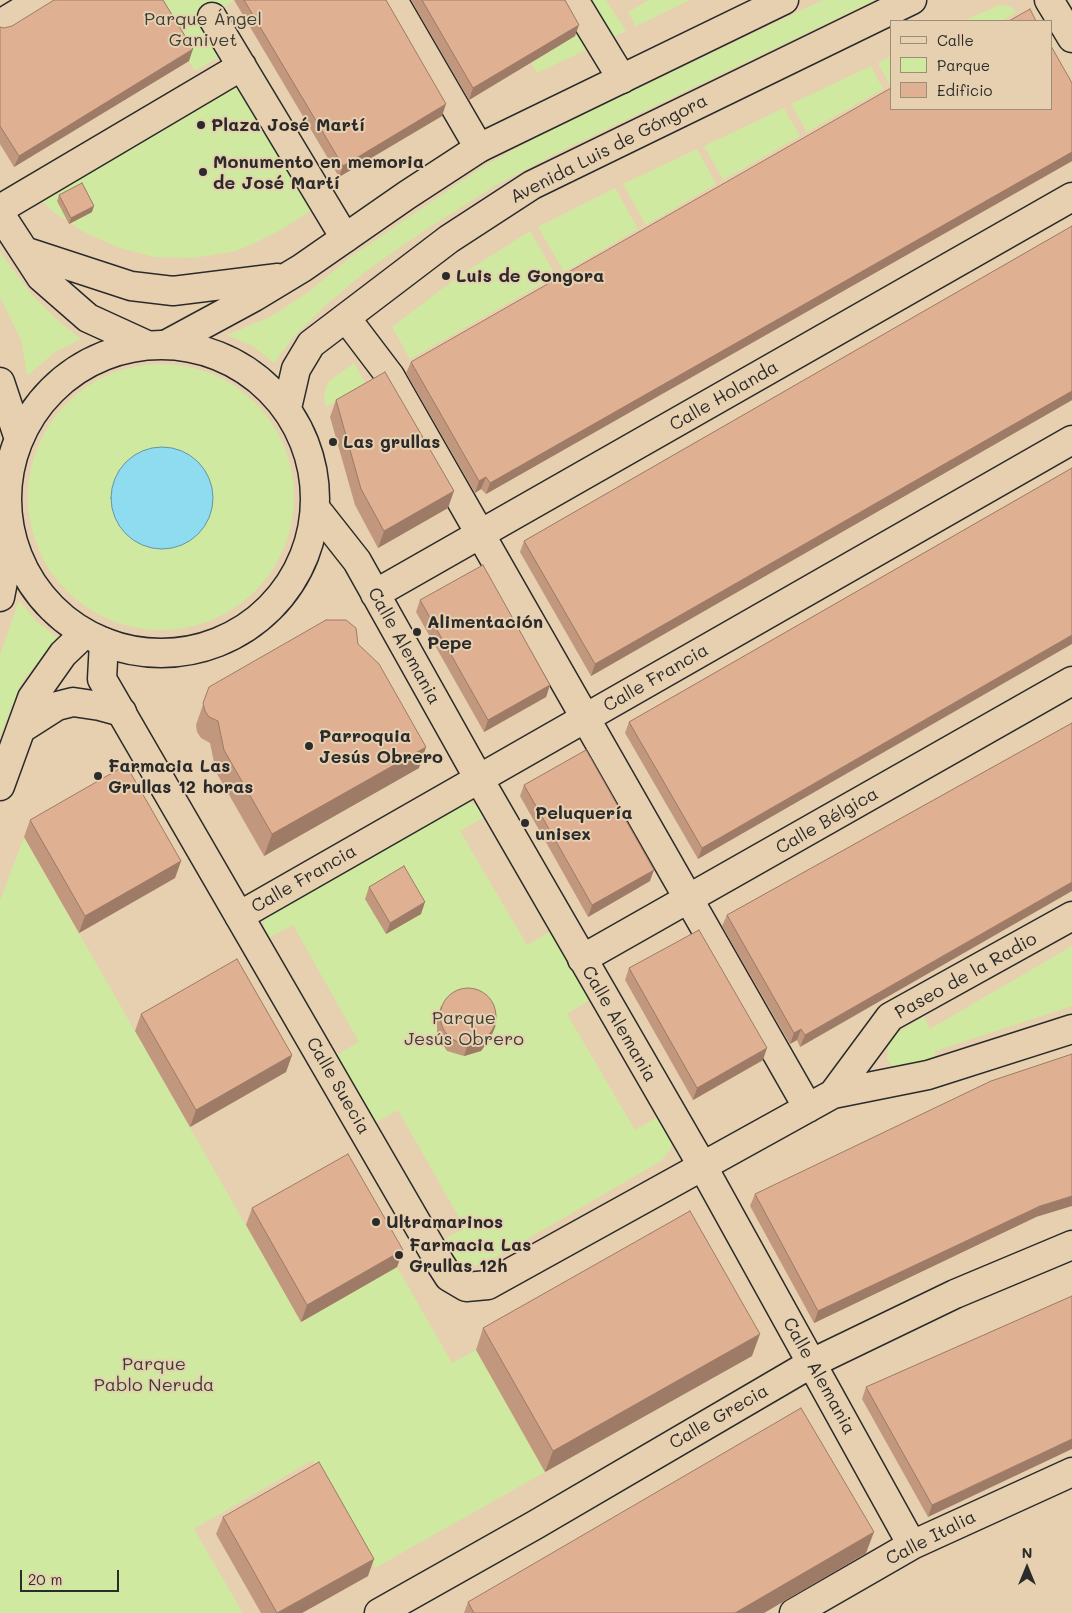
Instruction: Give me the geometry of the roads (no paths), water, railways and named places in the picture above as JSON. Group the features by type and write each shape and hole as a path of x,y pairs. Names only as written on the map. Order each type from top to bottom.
{"street":[{"path":"0,24 40,0"},
{"path":"393,0 479,148"},
{"path":"574,0 622,80"},
{"path":"0,214 41,277 88,318 158,344 207,351 237,363 254,375 286,408 310,455 315,481 316,509 308,547 292,582 256,621 208,646 159,654 122,649 94,638 60,617 27,579 11,540 6,513 6,479 18,436 43,398 61,379 90,361 121,348 158,344 286,277 479,148 784,0"},
{"name":"Avenida Luis de Góngora","path":"286,408 296,369 311,344 449,239 532,185 912,0"},
{"path":"1049,0 1072,38"},
{"path":"212,17 345,238"},
{"path":"0,209 242,66"},
{"name":"Calle Holanda","path":"376,594 1072,197"},
{"path":"24,251 131,286 173,290 286,277"},
{"path":"346,318 390,376 808,1108"},
{"path":"0,382 18,436"},
{"name":"Calle Francia","path":"239,916 1072,440"},
{"name":"Calle Alemania","path":"316,509 353,554 478,779 703,1167 912,1545"},
{"path":"0,597 11,540"},
{"path":"0,786 32,698 47,674 63,654 94,638"},
{"name":"Calle Suecia","path":"94,638 102,679 449,1277 466,1287 488,1285 703,1167"},
{"name":"Calle Bélgica","path":"582,959 1072,682"},
{"path":"21,729 57,706 73,702 122,712"},
{"name":"Paseo de la Radio","path":"833,1094 890,1017 1072,916"},
{"name":"Paseo de la Radio","path":"703,1167 833,1094 928,1075 1072,1029"},
{"path":"872,1042 875,1063 881,1075 898,1082"},
{"name":"Calle Grecia","path":"379,1613 535,1525 812,1363 955,1294 1072,1245"},
{"name":"Calle Italia","path":"794,1613 912,1545 1072,1472"}],"water":[{"path":"162,447 181,451 198,462 209,479 213,498 209,517 198,534 181,545 162,549 143,545 126,534 115,517 111,498 115,479 126,462 143,451"}],"place":[{"name":"Plaza José Martí","path":"201,125"},
{"name":"Monumento en memoria de José Martí","path":"203,172"},
{"name":"Luis de Gongora","path":"446,276"},
{"name":"Las grullas","path":"333,442"},
{"name":"Alimentación Pepe","path":"417,632"},
{"name":"Parroquia Jesús Obrero","path":"309,746"},
{"name":"Farmacia Las Grullas 12 horas","path":"98,776"},
{"name":"Peluquería unisex","path":"525,823"},
{"name":"Ultramarinos","path":"376,1222"},
{"name":"Farmacia Las Grullas 12h","path":"399,1255"}],"park label":[{"name":"Parque Ángel Ganivet","path":"203,29"},
{"name":"Parque Jesús Obrero","path":"464,1028"},
{"name":"Parque Pablo Neruda","path":"154,1374"}]}
